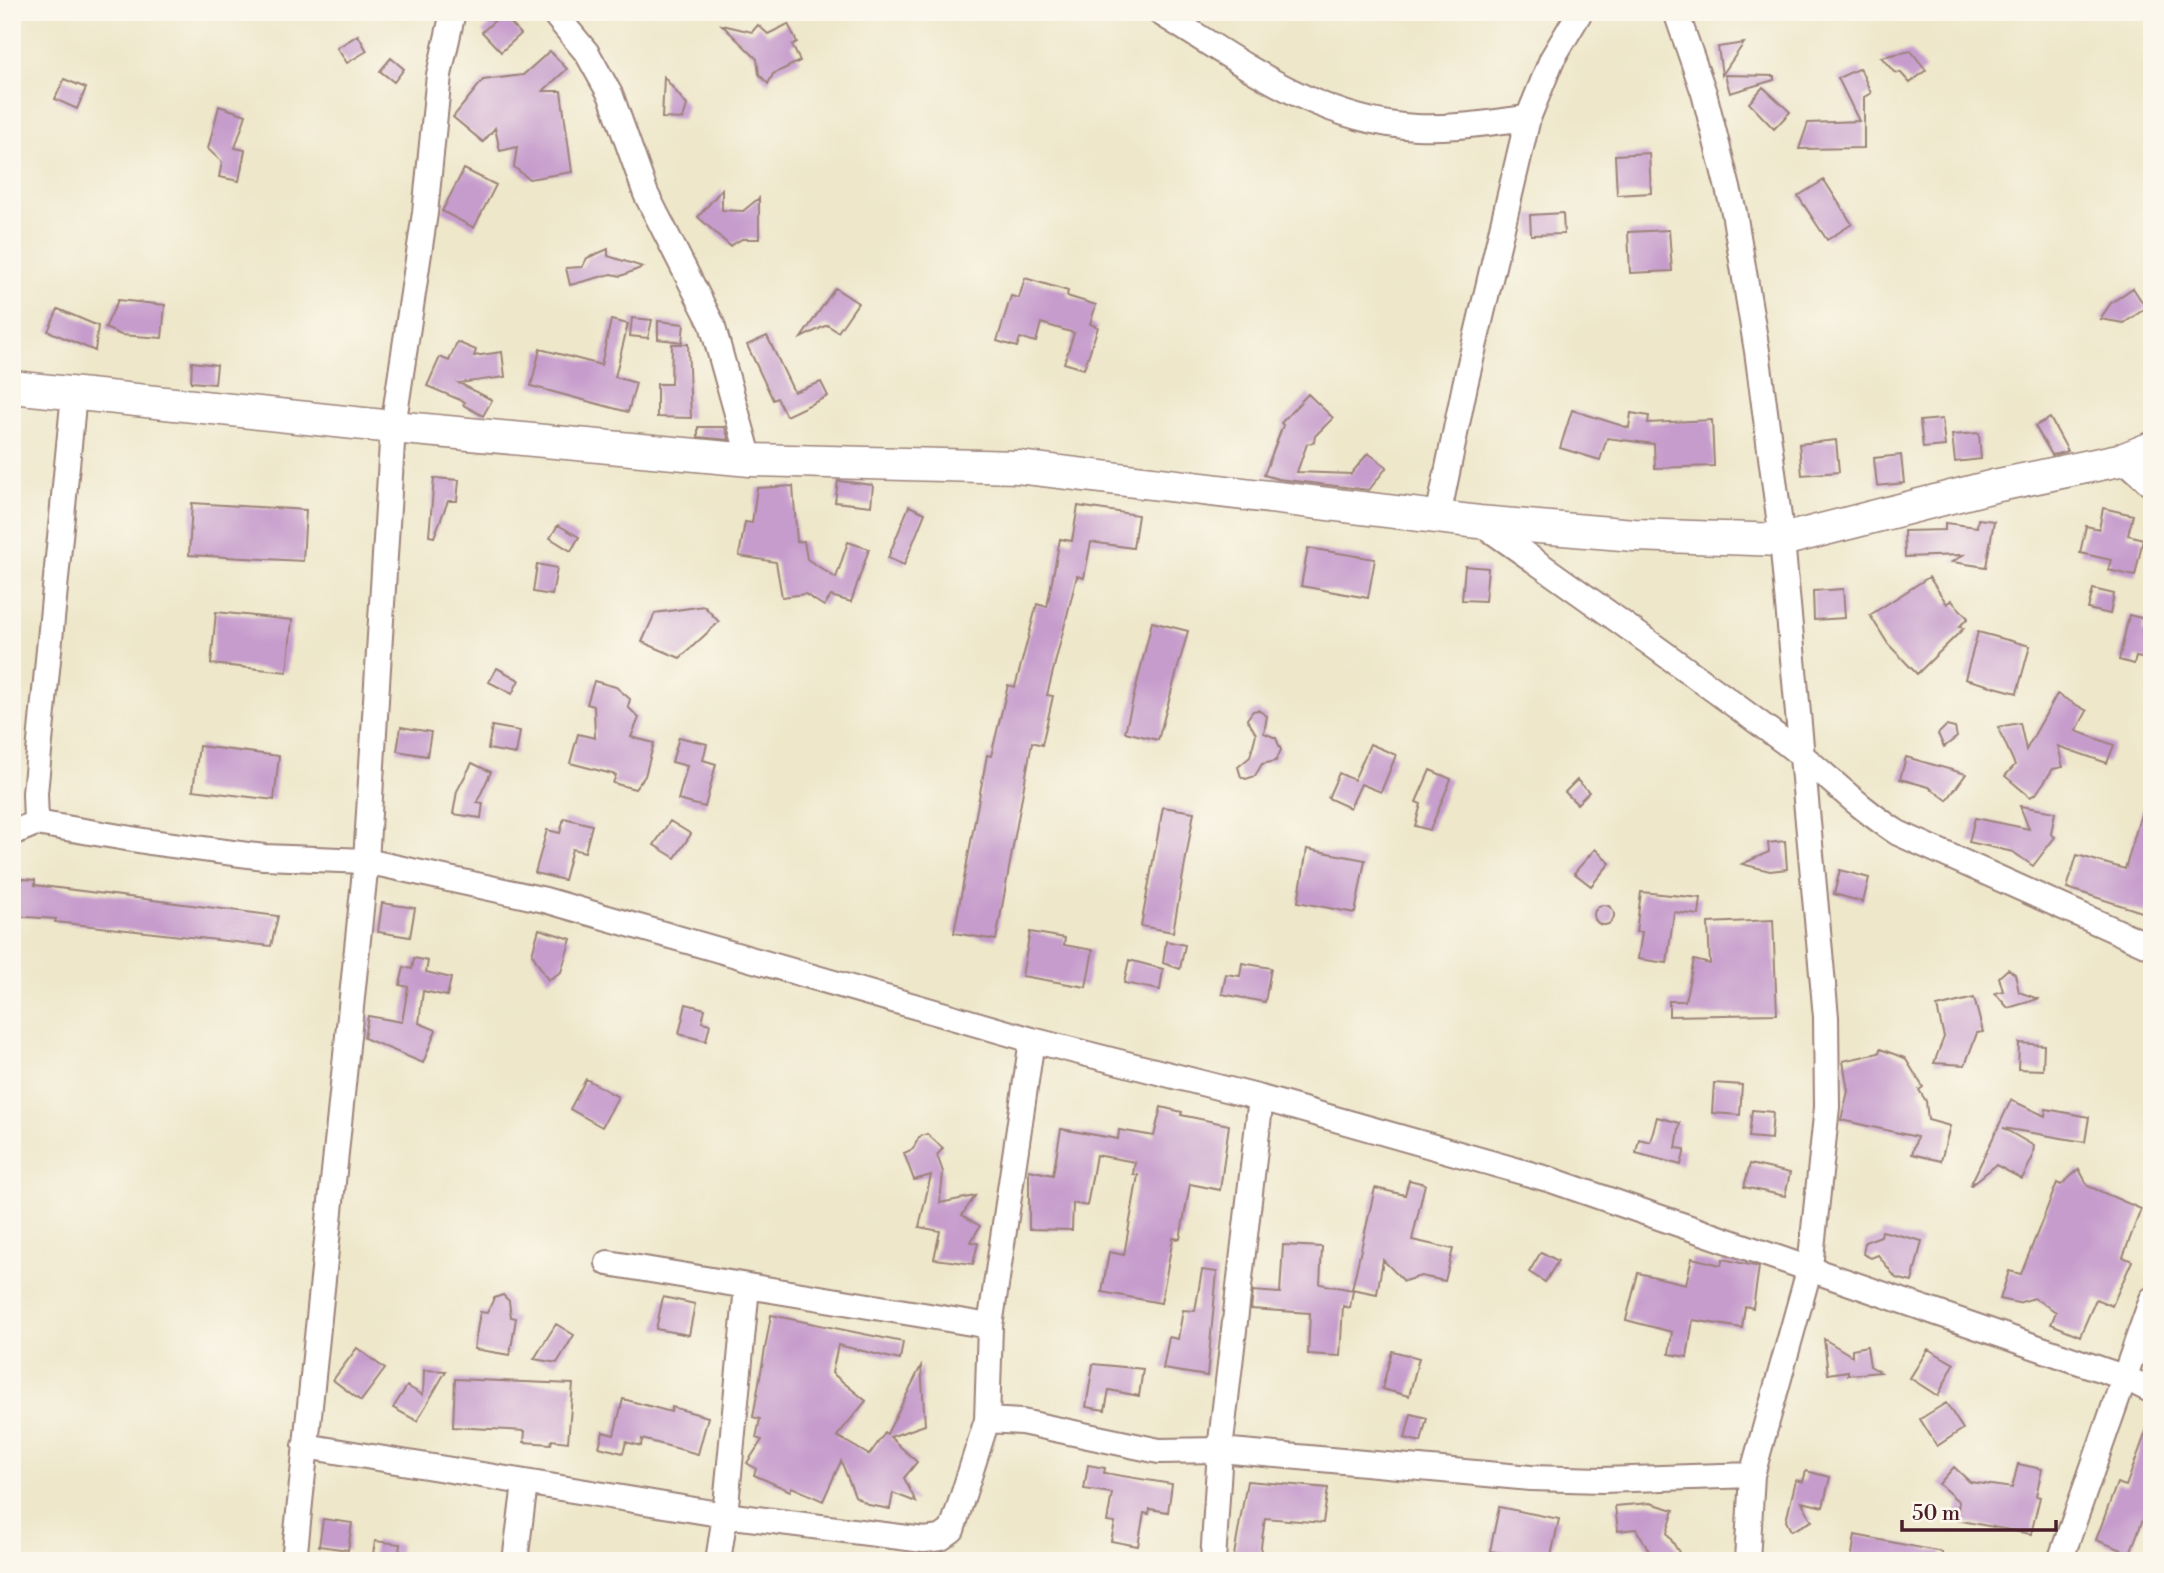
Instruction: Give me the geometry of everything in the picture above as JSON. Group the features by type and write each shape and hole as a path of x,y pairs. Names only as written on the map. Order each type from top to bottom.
{"main road":[{"path":"12,387 393,427 750,460 1018,467 1479,522 1634,535 1782,540 1994,486 2138,453"}],"street":[{"path":"293,1561 366,862 393,427 425,213 439,75 453,12"},
{"path":"553,12 587,53 611,96 646,194 712,324 750,460"},
{"path":"1159,12 1280,87 1328,108 1385,124 1418,127 1528,118"},
{"path":"1438,517 1465,386 1528,118 1552,59 1580,12"},
{"path":"1676,12 1704,93 1734,212 1757,351 1782,540 1826,1017 1827,1107 1811,1267 1752,1475 1747,1561"},
{"path":"36,823 35,793 74,394"},
{"path":"2138,453 2152,485"},
{"path":"1479,522 1645,638 1802,755 1869,814 1898,833 2152,947"},
{"path":"12,833 36,823 150,842 264,856 366,862 545,900 1031,1041 1261,1098 1551,1180 1811,1267 2126,1378 2152,1391"},
{"path":"305,1446 725,1516 924,1540 941,1538 952,1530 987,1420 990,1326 1031,1041"},
{"path":"1213,1561 1220,1450 1261,1098"},
{"path":"608,1263 990,1326"},
{"path":"718,1561 725,1516 747,1287"},
{"path":"2060,1561 2152,1299"},
{"path":"987,1420 1022,1422 1159,1451 1220,1450 1531,1478 1602,1480 1752,1475"},
{"path":"515,1561 525,1484"}],"building":[{"path":"502,14 521,34 501,52 482,32"},
{"path":"788,24 797,42 792,45 800,61 773,74 768,84 759,74 757,59 722,25 752,32 758,25 768,34"},
{"path":"358,35 367,51 347,63 337,48"},
{"path":"1744,43 1722,75 1718,47"},
{"path":"550,51 567,69 543,91 561,91 572,172 529,179 514,167 517,147 500,151 495,128 483,142 453,117 483,80 523,75"},
{"path":"1911,51 1926,70 1910,83 1901,73 1894,72 1881,57"},
{"path":"391,58 404,69 394,82 380,71"},
{"path":"1860,68 1871,93 1864,97 1864,148 1799,149 1808,123 1859,121 1838,78"},
{"path":"1725,75 1774,76 1774,80 1730,93"},
{"path":"664,77 687,105 683,119 662,118"},
{"path":"64,79 86,88 77,109 55,99"},
{"path":"1763,87 1790,112 1774,129 1749,103"},
{"path":"219,106 246,115 235,148 245,150 239,181 219,177 222,162 208,149"},
{"path":"1649,153 1651,193 1617,195 1615,155"},
{"path":"464,169 496,185 474,228 442,211"},
{"path":"1824,180 1852,224 1827,240 1798,196"},
{"path":"722,189 722,210 743,211 759,198 759,239 742,239 730,246 698,217"},
{"path":"1563,213 1564,234 1531,235 1530,215"},
{"path":"1669,230 1672,271 1630,273 1628,232"},
{"path":"608,249 608,256 643,267 621,276 611,274 570,285 566,268 582,267 587,258"},
{"path":"1025,278 1068,291 1067,296 1096,305 1090,324 1098,327 1084,369 1064,363 1074,333 1041,323 1036,342 1020,338 1017,347 997,341 1011,296 1019,298"},
{"path":"835,288 858,303 838,332 827,325 801,338"},
{"path":"2133,288 2146,308 2124,323 2100,319 2111,303"},
{"path":"118,300 165,305 162,338 121,335 105,328"},
{"path":"58,309 98,326 95,351 48,331"},
{"path":"632,318 652,320 648,338 630,336"},
{"path":"611,320 628,324 615,377 636,383 628,412 531,386 540,349 601,365"},
{"path":"658,321 684,324 682,342 658,339"},
{"path":"767,336 794,392 821,382 828,396 786,416 777,398 773,400 747,345"},
{"path":"457,342 476,350 474,356 502,352 505,377 459,383 492,400 483,416 463,405 465,402 427,386 440,357 449,361"},
{"path":"672,344 688,344 691,418 657,417 657,384 671,384"},
{"path":"192,362 217,365 215,384 191,382"},
{"path":"1308,394 1333,418 1315,436 1314,442 1307,444 1297,472 1351,474 1368,453 1387,467 1369,490 1264,475 1283,425 1281,423"},
{"path":"1572,410 1629,428 1631,413 1649,416 1648,423 1712,420 1714,466 1655,468 1654,444 1607,438 1600,460 1560,448"},
{"path":"2050,418 2068,451 2052,455 2035,426"},
{"path":"1942,419 1945,446 1923,448 1920,421"},
{"path":"698,427 725,427 729,440 698,437"},
{"path":"1979,433 1981,459 1955,462 1952,435"},
{"path":"1836,440 1839,472 1802,475 1799,444"},
{"path":"1901,455 1904,483 1877,486 1874,458"},
{"path":"434,478 459,480 457,501 448,501 434,537 429,536"},
{"path":"838,481 873,485 871,506 835,502"},
{"path":"793,486 797,542 804,541 807,559 836,578 848,542 869,549 851,602 831,596 824,606 805,594 782,597 776,562 739,556 745,522 752,523 757,488"},
{"path":"192,503 306,510 303,561 189,555"},
{"path":"909,506 925,513 904,565 888,558"},
{"path":"1078,506 1138,515 1133,548 1091,542 1084,578 1077,576 1047,695 1053,696 1042,745 1032,742 996,940 954,933 987,755 991,756 1008,685 1015,687 1037,604 1047,607 1060,539 1072,541"},
{"path":"2103,508 2133,515 2128,535 2143,539 2135,576 2108,570 2111,560 2080,553 2086,526 2099,529"},
{"path":"1978,519 1994,521 1986,567 1952,562 1963,555 1905,557 1904,531 1945,530 1945,523 1977,527"},
{"path":"558,525 579,537 571,551 550,538"},
{"path":"1308,548 1375,559 1368,598 1301,586"},
{"path":"537,564 557,568 552,595 533,592"},
{"path":"1465,566 1488,568 1485,601 1462,600"},
{"path":"1929,577 1947,604 1951,600 1968,618 1959,627 1964,628 1917,674 1888,644 1870,615"},
{"path":"1843,589 1845,618 1814,620 1813,591"},
{"path":"2093,589 2114,594 2110,614 2088,609"},
{"path":"704,606 719,622 680,658 642,642 655,613"},
{"path":"216,612 292,620 287,672 211,664"},
{"path":"2129,615 2145,619 2142,632 2152,634 2152,660 2136,657 2134,664 2119,660"},
{"path":"1152,622 1188,631 1158,740 1125,732"},
{"path":"1978,632 2030,646 2017,693 1965,679"},
{"path":"497,668 519,680 512,694 489,682"},
{"path":"594,681 616,687 630,699 628,707 639,718 631,737 654,743 645,776 635,789 613,783 616,775 570,763 578,734 595,738 594,706 587,704"},
{"path":"2057,694 2087,711 2076,731 2114,745 2107,763 2058,746 2063,767 2053,769 2036,794 2030,797 2005,776 2015,765 1998,727 2020,723 2026,750"},
{"path":"1258,710 1267,716 1264,733 1276,738 1281,750 1276,761 1262,764 1255,776 1246,779 1241,777 1238,767 1250,757 1256,734 1247,719 1253,711"},
{"path":"492,726 520,731 516,754 488,749"},
{"path":"1946,726 1955,728 1957,737 1944,747 1938,734"},
{"path":"401,727 431,732 427,756 397,751"},
{"path":"679,737 707,744 703,760 716,764 705,807 678,800 687,766 672,762"},
{"path":"1370,744 1396,755 1381,792 1361,784 1350,808 1328,798 1339,773 1354,780"},
{"path":"199,746 279,756 274,800 193,790"},
{"path":"1906,757 1966,774 1947,800 1929,787 1900,779"},
{"path":"472,763 491,772 477,802 483,803 481,818 453,814 457,791"},
{"path":"1430,770 1451,779 1430,830 1415,826 1421,804 1416,802"},
{"path":"1577,780 1589,792 1577,804 1565,792"},
{"path":"2147,794 2152,795 2152,872 2147,889 2152,891 2145,913 2067,888 2077,855 2125,869"},
{"path":"2020,806 2055,812 2051,834 2055,837 2033,866 2013,852 1969,842 1975,818 2029,829"},
{"path":"1163,807 1194,812 1173,932 1141,926"},
{"path":"564,818 592,825 585,852 572,849 564,880 535,873 547,830 560,833"},
{"path":"670,821 691,834 675,858 654,845"},
{"path":"1785,841 1787,869 1770,871 1742,864 1769,852 1768,843"},
{"path":"1307,849 1365,860 1355,913 1298,902"},
{"path":"1595,849 1610,863 1591,886 1574,873"},
{"path":"1840,870 1869,878 1863,902 1834,894"},
{"path":"12,878 35,880 35,885 278,916 271,946 12,916"},
{"path":"1641,892 1701,898 1699,915 1674,912 1667,963 1638,959 1642,932 1636,932"},
{"path":"382,903 415,908 410,937 378,932"},
{"path":"1604,905 1611,908 1614,915 1611,922 1604,925 1597,922 1594,915 1597,908"},
{"path":"1773,920 1777,1014 1669,1016 1669,1001 1685,1001 1694,960 1710,964 1708,923"},
{"path":"539,929 571,939 561,972 548,980 532,954"},
{"path":"1030,932 1065,938 1064,945 1093,950 1086,987 1022,976"},
{"path":"1166,941 1185,945 1180,969 1163,963"},
{"path":"414,958 428,961 426,972 451,978 447,996 423,991 419,1023 436,1030 423,1063 364,1038 368,1016 402,1022 408,987 400,985 404,967 412,969"},
{"path":"1129,960 1163,969 1160,990 1124,983"},
{"path":"1242,963 1271,968 1265,1002 1222,994 1226,974 1240,976"},
{"path":"2008,969 2015,974 2019,992 2038,999 2008,1008 1995,993 2003,991 1999,977"},
{"path":"1974,998 1983,1032 1977,1033 1965,1065 1934,1063 1944,1037 1937,1007"},
{"path":"686,1004 705,1009 702,1022 710,1024 706,1041 679,1034"},
{"path":"2019,1043 2044,1045 2043,1070 2018,1069"},
{"path":"1880,1049 1905,1058 1923,1087 1919,1090 1926,1101 1928,1120 1950,1126 1941,1161 1912,1154 1917,1137 1841,1120 1848,1091 1843,1061 1879,1053"},
{"path":"586,1079 618,1097 602,1127 570,1109"},
{"path":"1714,1083 1742,1085 1740,1115 1712,1113"},
{"path":"2011,1100 2045,1116 2046,1109 2089,1117 2085,1142 2003,1128 2034,1146 2032,1159 2022,1179 1996,1165 1970,1186"},
{"path":"1161,1107 1182,1112 1181,1115 1229,1125 1220,1190 1190,1184 1180,1239 1173,1238 1161,1303 1102,1292 1109,1252 1124,1255 1138,1175 1133,1174 1135,1162 1096,1155 1087,1206 1073,1203 1072,1230 1029,1229 1029,1170 1053,1175 1061,1129 1118,1139 1119,1130 1154,1136"},
{"path":"1752,1110 1773,1112 1771,1139 1749,1137"},
{"path":"1657,1117 1680,1123 1676,1148 1685,1149 1681,1165 1636,1153 1639,1139 1650,1142"},
{"path":"927,1134 943,1148 937,1155 943,1172 940,1203 975,1196 962,1215 980,1226 971,1242 978,1243 973,1264 934,1259 940,1231 919,1227 931,1175 914,1180 904,1153 913,1149 919,1137"},
{"path":"1750,1164 1790,1173 1785,1196 1744,1187"},
{"path":"2079,1169 2088,1186 2141,1209 2123,1257 2132,1261 2112,1306 2096,1299 2080,1336 2051,1324 2056,1312 2034,1298 2018,1303 2000,1299 2009,1271 2021,1274 2057,1183 2061,1185"},
{"path":"1409,1180 1425,1184 1412,1240 1453,1249 1445,1281 1421,1276 1404,1281 1383,1260 1377,1294 1352,1289 1375,1188 1405,1195"},
{"path":"1882,1231 1922,1241 1912,1282 1896,1278 1878,1255 1871,1258 1863,1254 1865,1242 1881,1236"},
{"path":"1283,1245 1322,1247 1320,1284 1353,1290 1350,1308 1343,1306 1340,1356 1308,1354 1310,1313 1251,1309 1253,1291 1280,1293"},
{"path":"1541,1252 1558,1261 1545,1282 1529,1272"},
{"path":"1692,1258 1721,1265 1723,1259 1759,1267 1753,1308 1745,1306 1742,1328 1693,1320 1687,1357 1669,1354 1672,1332 1626,1320 1638,1273 1686,1284"},
{"path":"1202,1270 1217,1272 1207,1376 1163,1369 1169,1337 1178,1339 1183,1310 1195,1311"},
{"path":"503,1295 509,1301 511,1317 516,1318 510,1355 474,1349 480,1312 487,1313 494,1298"},
{"path":"663,1297 695,1304 689,1335 656,1329"},
{"path":"771,1315 903,1342 900,1360 838,1345 832,1373 866,1401 837,1436 869,1455 885,1433 887,1434 921,1366 925,1425 890,1437 917,1462 904,1478 916,1502 893,1493 890,1509 869,1505 855,1496 841,1461 823,1501 792,1487 790,1491 754,1475 756,1469 747,1463 762,1440 756,1438 760,1419 753,1417"},
{"path":"556,1324 574,1335 557,1363 534,1359"},
{"path":"1824,1339 1852,1356 1852,1349 1867,1346 1870,1366 1880,1372 1848,1375 1848,1371 1828,1374"},
{"path":"357,1348 385,1369 361,1401 333,1380"},
{"path":"1928,1349 1954,1364 1938,1396 1910,1378"},
{"path":"1392,1351 1419,1358 1409,1396 1382,1389"},
{"path":"1093,1364 1143,1369 1139,1396 1109,1390 1105,1410 1086,1407"},
{"path":"424,1370 446,1371 417,1421 393,1408 407,1386 423,1395"},
{"path":"455,1379 573,1384 568,1442 524,1442 525,1431 453,1427"},
{"path":"623,1399 671,1412 672,1407 708,1417 698,1454 642,1439 641,1446 626,1442 623,1453 599,1447 603,1432 614,1435"},
{"path":"1946,1403 1963,1429 1937,1446 1920,1419"},
{"path":"1411,1414 1427,1418 1421,1442 1405,1438"},
{"path":"2150,1421 2152,1496 2130,1553 2096,1540 2117,1483 2126,1486"},
{"path":"2018,1464 2042,1469 2036,1496 2040,1497 2031,1534 1956,1520 1959,1502 1939,1484 1954,1467 1970,1482 2012,1488"},
{"path":"1088,1465 1105,1468 1104,1473 1172,1484 1168,1512 1150,1509 1149,1514 1144,1513 1138,1546 1111,1541 1115,1523 1107,1522 1112,1493 1084,1489"},
{"path":"1806,1471 1830,1477 1823,1507 1802,1502 1812,1521 1791,1531 1786,1521 1796,1480 1803,1482"},
{"path":"1247,1481 1328,1488 1323,1523 1265,1518 1259,1561 1233,1561"},
{"path":"1650,1503 1674,1510 1667,1533 1680,1554 1668,1561 1655,1561 1636,1529 1618,1531 1615,1506"},
{"path":"1499,1507 1559,1519 1550,1561 1490,1551"},
{"path":"323,1519 352,1523 348,1550 319,1546"},
{"path":"1855,1535 1942,1552 1942,1561 1851,1561"},
{"path":"375,1541 400,1544 398,1561 372,1561"}]}
